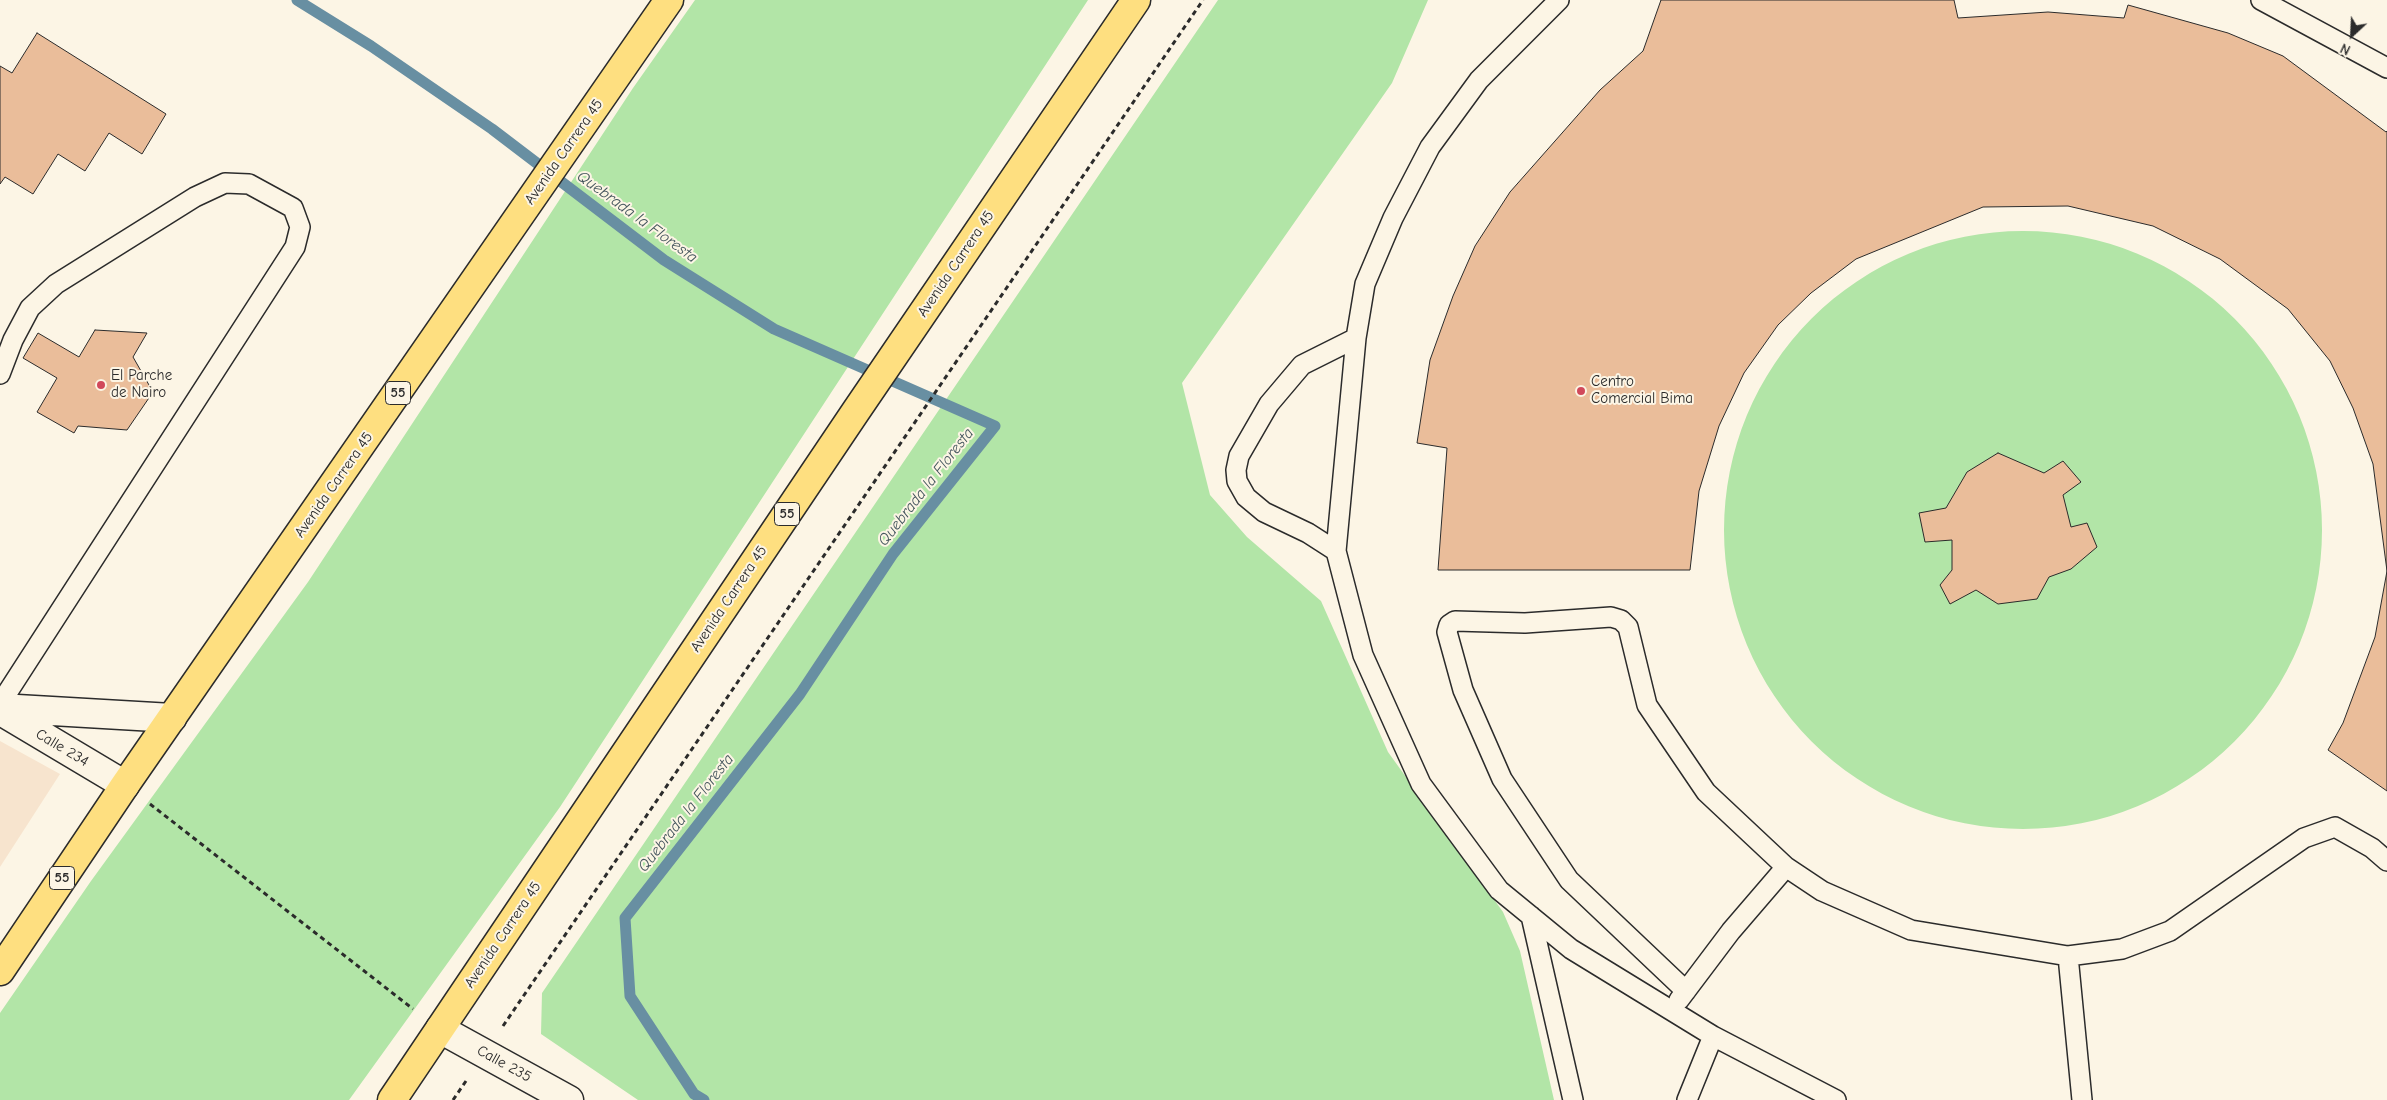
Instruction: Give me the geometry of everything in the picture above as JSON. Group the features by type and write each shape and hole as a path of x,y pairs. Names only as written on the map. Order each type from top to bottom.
{"highway":[{"name":"Avenida Carrera 45","path":"0,971 125,785 669,0"},
{"path":"1110,39 1131,0"},
{"name":"Avenida Carrera 45","path":"392,1100 1136,0"}],"street":[{"path":"0,709 172,718"},
{"name":"Calle 234","path":"0,709 125,785"},
{"name":"Calle 235","path":"440,1029 569,1100"}],"lane":[{"path":"1560,0 1479,80 1430,147 1393,218 1365,284 1356,338 1336,551 1363,656 1421,784 1499,890 1571,949 1713,1036 1836,1100"},
{"path":"2261,0 2387,68"},
{"path":"0,374 13,340 30,308 56,284 195,197 226,183 249,184 293,208 300,227 295,247 0,704"},
{"path":"1336,551 1308,533 1264,512 1246,497 1237,481 1236,470 1239,456 1269,404 1302,365 1356,338"},
{"path":"1686,991 1569,880 1502,779 1463,690 1447,632 1449,625 1455,621 1525,623 1611,617 1621,620 1628,627 1647,705 1706,792 1786,867 1822,891 1911,930 2068,956 2122,949 2170,931 2304,838 2335,827 2372,848 2387,861"},
{"path":"1671,1010 1731,931 1786,867"},
{"path":"1531,916 1573,1100"},
{"path":"2068,956 2082,1100"},
{"path":"1687,1100 1713,1036"}],"path":[{"path":"453,1100 1203,0"},
{"path":"125,785 440,1029"}],"shaded area":[{"path":"0,741 60,774 0,867"}],"green space":[{"path":"695,0 1088,0 560,807 349,1100 0,1100 0,1013 91,881 308,582 633,88"},
{"path":"1218,0 1428,0 1392,83 1182,383 1210,495 1247,537 1321,601 1388,752 1503,912 1520,951 1554,1100 638,1100 541,1034 542,993"},
{"path":"2023,231 2052,232 2081,237 2110,244 2137,254 2164,266 2189,281 2213,299 2234,319 2254,340 2272,364 2287,389 2299,416 2309,443 2316,472 2321,501 2321,559 2316,588 2309,617 2299,644 2287,671 2272,696 2254,720 2234,741 2213,761 2189,779 2164,794 2137,806 2110,816 2081,823 2052,828 2023,829 1994,828 1965,823 1936,816 1909,806 1882,794 1857,779 1833,761 1812,741 1792,720 1774,696 1759,671 1747,644 1737,617 1730,588 1725,559 1724,530 1725,501 1730,472 1737,443 1747,416 1759,389 1774,364 1792,340 1812,319 1833,299 1857,281 1882,266 1909,254 1936,244 1965,237 1994,232"}],"building":[{"name":"Centro Comercial Bima","path":"1661,0 1954,0 1958,18 2048,12 2124,18 2128,5 2228,33 2283,56 2387,131 2387,571 2373,464 2353,408 2330,361 2288,309 2220,259 2153,226 2068,206 1983,207 1856,259 1811,293 1778,325 1744,373 1719,426 1699,491 1690,570 1438,570 1447,448 1417,443 1430,360 1453,296 1475,246 1510,192 1600,90 1643,51"},
{"path":"37,33 166,114 142,154 109,133 85,171 58,154 33,194 5,177 0,184 0,66 12,73"},
{"name":"El Parche de Nairo","path":"95,330 147,333 133,357 153,392 127,430 78,426 74,433 37,412 57,378 23,358 38,333 79,357"},
{"path":"1998,453 2044,473 2063,461 2081,482 2063,495 2071,527 2087,523 2097,547 2071,569 2049,577 2037,599 1998,604 1976,590 1950,604 1940,585 1952,570 1952,540 1925,542 1919,513 1946,508 1967,472"},
{"path":"2387,571 2387,791 2328,750 2343,723 2375,637"}],"waterway":[{"name":"Quebrada la Floresta","path":"297,0 371,46 492,129 664,260 774,329 995,426 893,554 800,694 625,918 630,996 694,1094 704,1100"}],"place":[{"name":"El Parche de Nairo","path":"101,385"},
{"name":"Centro Comercial Bima","path":"1581,391"}]}
